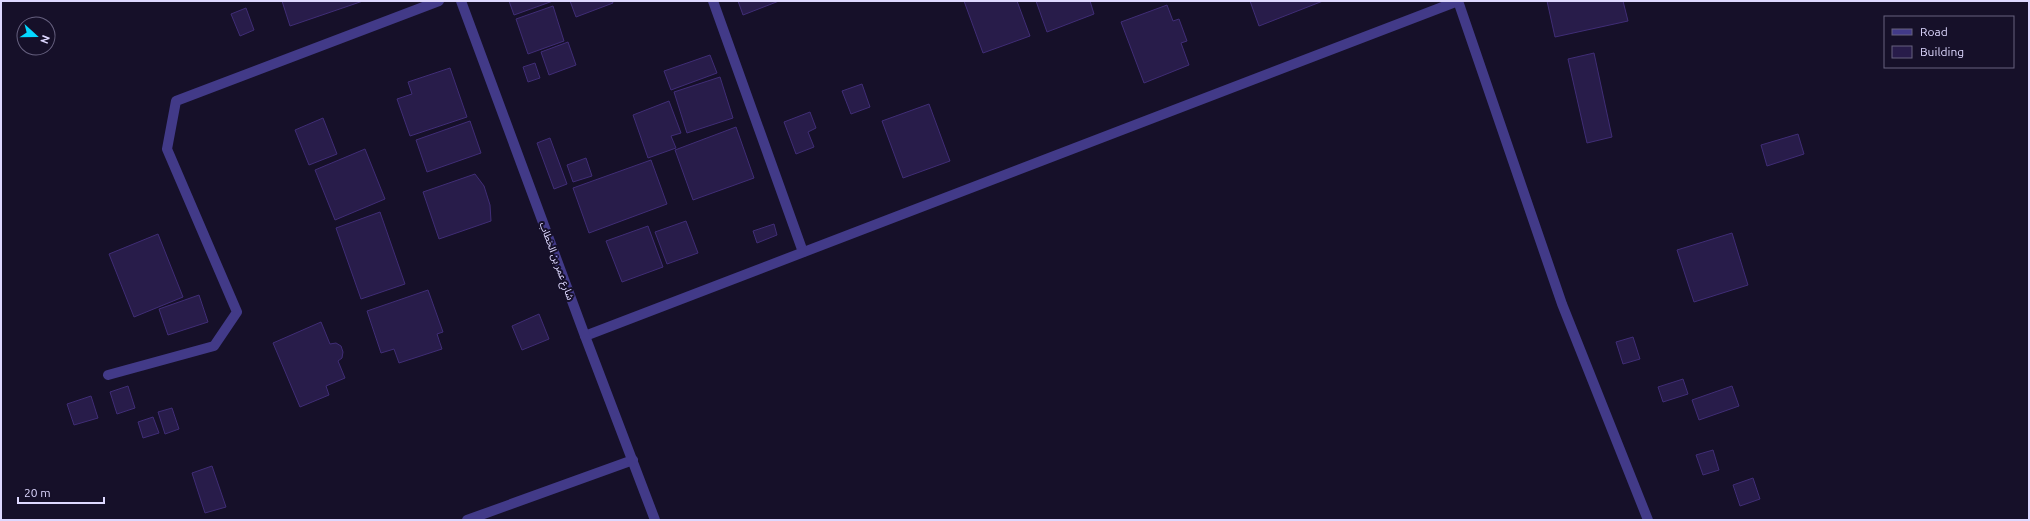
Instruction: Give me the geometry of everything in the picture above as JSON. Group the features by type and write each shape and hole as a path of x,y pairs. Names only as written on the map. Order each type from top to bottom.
{"street":[{"path":"108,375 214,346 237,312 167,149 176,101 439,1"},
{"name":"شارع عمر بن الخطاب","path":"462,1 585,336 655,520"},
{"path":"714,1 803,252"},
{"path":"585,336 1458,1 1562,304 1648,520"},
{"path":"467,520 633,460"}],"building":[{"path":"282,1 363,1 290,26"},
{"path":"509,1 553,1 514,15"},
{"path":"570,1 612,1 613,3 576,17"},
{"path":"738,1 779,1 743,15"},
{"path":"964,1 1017,1 1030,36 983,53"},
{"path":"1036,1 1090,1 1094,14 1047,32"},
{"path":"1250,1 1323,1 1259,26"},
{"path":"1547,1 1623,1 1628,21 1555,37"},
{"path":"1167,5 1173,21 1179,19 1187,41 1181,43 1189,65 1144,83 1121,22"},
{"path":"553,6 564,41 528,54 516,19"},
{"path":"246,8 254,30 240,36 231,14"},
{"path":"568,42 576,65 549,75 541,52"},
{"path":"1594,53 1612,137 1587,143 1568,59"},
{"path":"710,55 717,73 671,90 664,71"},
{"path":"535,63 540,78 528,82 523,67"},
{"path":"450,68 467,117 410,136 397,99 412,94 408,82"},
{"path":"720,77 733,118 687,133 674,92"},
{"path":"862,84 870,107 851,114 842,91"},
{"path":"669,101 681,133 671,136 676,148 648,158 633,115"},
{"path":"929,104 950,161 903,178 882,121"},
{"path":"810,112 816,128 808,132 814,147 796,154 784,122"},
{"path":"323,118 337,154 309,165 295,130"},
{"path":"470,121 481,153 427,172 416,140"},
{"path":"736,127 754,178 693,200 675,150"},
{"path":"1798,134 1804,154 1767,166 1761,145"},
{"path":"550,138 567,184 554,189 537,143"},
{"path":"365,149 385,199 335,220 315,170"},
{"path":"586,158 592,176 573,182 567,165"},
{"path":"651,160 667,204 589,233 573,188"},
{"path":"475,174 484,186 490,205 491,221 439,239 423,192"},
{"path":"380,212 405,284 361,299 336,228"},
{"path":"686,221 698,253 667,264 655,232"},
{"path":"774,224 777,235 757,243 753,231"},
{"path":"648,226 663,267 622,282 606,241"},
{"path":"1732,233 1748,285 1694,302 1677,250"},
{"path":"158,234 183,297 134,317 109,254"},
{"path":"428,290 443,332 437,334 442,349 399,363 394,349 381,353 367,311"},
{"path":"199,295 208,322 168,335 159,309"},
{"path":"539,314 549,339 522,350 512,326"},
{"path":"321,322 330,344 336,343 341,346 343,352 342,358 338,361 345,378 326,386 329,395 300,407 273,343"},
{"path":"1633,337 1640,359 1623,364 1616,342"},
{"path":"1683,379 1688,394 1663,402 1658,387"},
{"path":"128,386 135,408 117,414 110,392"},
{"path":"1732,386 1739,406 1699,420 1692,400"},
{"path":"91,396 98,418 74,425 67,404"},
{"path":"172,408 179,429 165,434 158,412"},
{"path":"153,417 159,433 143,438 138,422"},
{"path":"1713,450 1719,470 1703,475 1696,455"},
{"path":"212,466 226,507 205,513 192,473"},
{"path":"1753,478 1760,499 1740,506 1733,485"}]}
